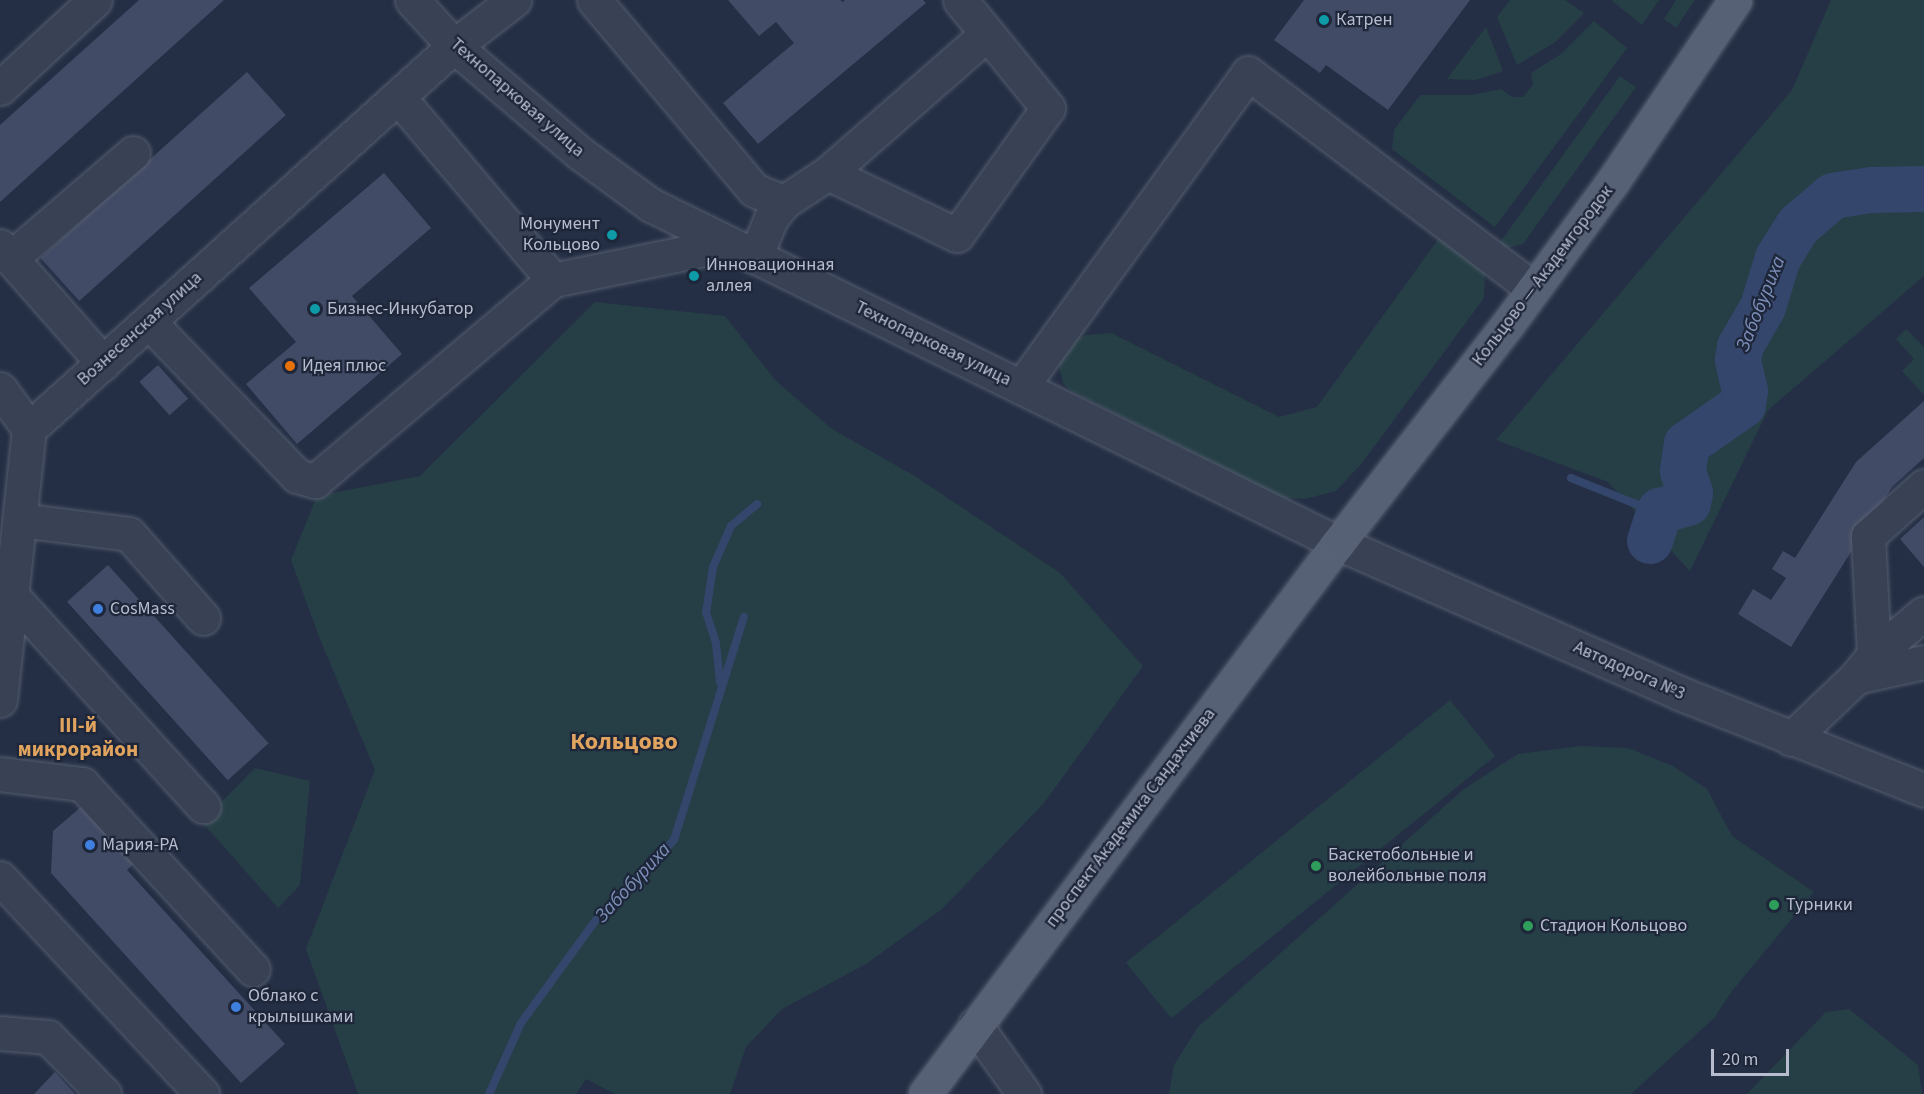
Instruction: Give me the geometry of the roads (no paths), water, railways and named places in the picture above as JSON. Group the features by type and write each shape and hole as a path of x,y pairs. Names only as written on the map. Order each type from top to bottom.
{"main road":[{"name":"Кольцово — Академгородок","path":"1338,543 1534,289 1611,184 1735,0"},
{"name":"проспект Академика Сандахчиева","path":"926,1094 975,1025 1338,543"}],"street":[{"path":"0,88 95,0"},
{"name":"Технопарковая улица","path":"412,0 454,46 590,160 651,205 1338,543"},
{"name":"Вознесенская улица","path":"29,429 454,46 513,0"},
{"path":"594,0 754,189 784,202"},
{"path":"828,173 957,235 1048,108 960,0"},
{"path":"149,322 297,476 315,481 553,280 741,250 784,202 828,173 987,34"},
{"path":"1021,387 1248,73 1534,289"},
{"path":"398,97 553,280"},
{"path":"103,363 5,252 133,153"},
{"path":"0,389 29,429 20,520 5,588 0,700"},
{"path":"1865,666 1868,536 1924,486"},
{"path":"20,520 129,534 203,618"},
{"name":"Автодорога №3","path":"1338,543 1679,693 1924,790"},
{"path":"5,588 203,806"},
{"path":"1791,739 1865,666 1924,613"},
{"path":"1865,666 1924,662"},
{"path":"0,774 82,784 253,969"},
{"path":"0,878 202,1094"},
{"path":"975,1025 1024,1094"},
{"path":"0,1033 48,1037 104,1094"}],"waterway":[{"name":"Забобуриха","path":"1650,541 1660,511 1688,503 1690,493 1683,471 1687,444 1743,405 1745,391 1738,360 1740,347 1763,307 1778,258 1798,226 1833,196 1872,190 1924,189"},
{"path":"1571,478 1658,513"},
{"path":"720,682 716,643 706,613 713,567 731,526 757,504"},
{"name":"Забобуриха","path":"489,1094 521,1023 595,921 674,840 744,617"}],"place":[{"name":"Катрен","path":"1324,20"},
{"name":"Монумент Кольцово","path":"612,235"},
{"name":"Инновационная аллея","path":"694,276"},
{"name":"Бизнес-Инкубатор","path":"315,309"},
{"name":"Идея плюс","path":"290,366"},
{"name":"CosMass","path":"98,609"},
{"name":"Мария-РА","path":"90,845"},
{"name":"Баскетобольные и волейбольные поля","path":"1316,866"},
{"name":"Турники","path":"1774,905"},
{"name":"Стадион Кольцово","path":"1528,926"},
{"name":"Облако с крылышками","path":"236,1007"}],"district":[{"name":"III-й микрорайон","path":"78,737"},
{"name":"Кольцово","path":"624,742"}]}
